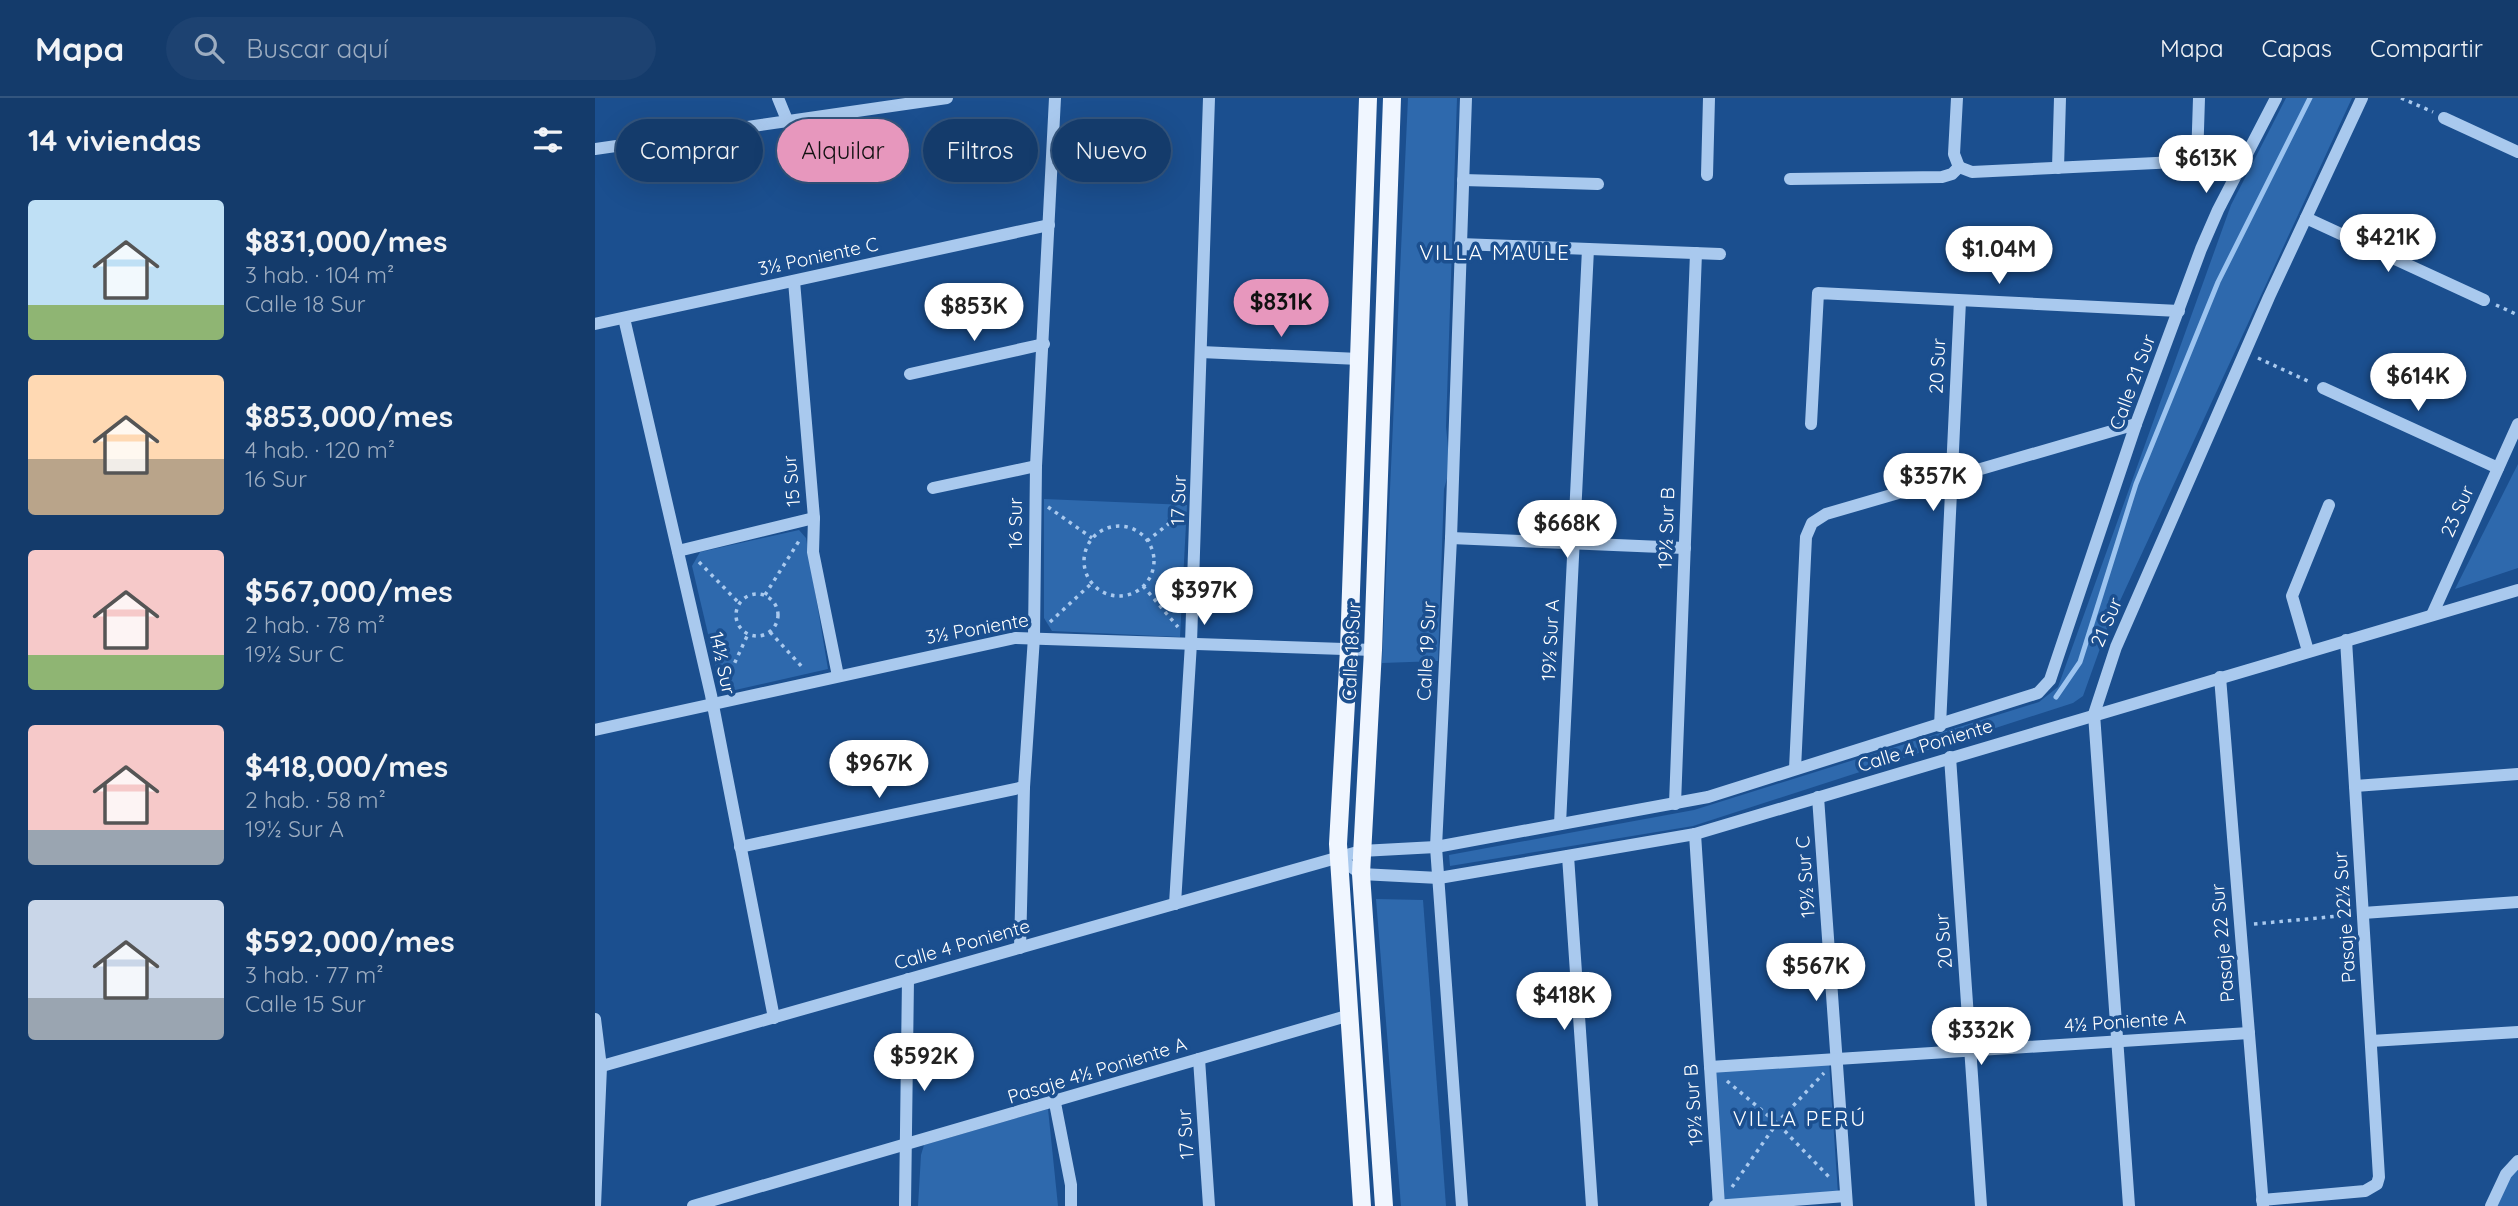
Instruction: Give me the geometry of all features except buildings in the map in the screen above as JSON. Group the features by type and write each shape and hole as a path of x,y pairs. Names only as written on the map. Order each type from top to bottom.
{"main road":[{"name":"Calle 18 Sur","path":"1362,1206 1339,858 1368,98"},
{"name":"Calle 18 Sur","path":"1384,1206 1361,851 1373,650 1392,98"}],"street":[{"path":"778,98 787,119"},
{"path":"794,119 940,98"},
{"name":"16 Sur","path":"1020,948 1024,787 1034,636 1036,466 1045,344 1055,98"},
{"name":"17 Sur","path":"1175,904 1197,501 1209,98"},
{"name":"Calle 19 Sur","path":"1462,1206 1436,847 1451,538 1466,98"},
{"path":"1707,174 1709,98"},
{"path":"1957,98 1954,154 1959,167 1972,172 2197,161 2242,163"},
{"path":"2058,168 2060,98"},
{"path":"2197,161 2199,98"},
{"name":"Calle 21 Sur","path":"2045,688 2053,672 2136,424 2218,210 2276,98"},
{"name":"21 Sur","path":"2129,1206 2094,713 2116,647 2245,352 2362,98"},
{"path":"2444,118 2518,152"},
{"path":"595,149 777,122"},
{"path":"1790,179 1942,177 1952,174 1959,167"},
{"path":"1463,180 1598,184"},
{"path":"2306,218 2484,300"},
{"name":"3½ Poniente C","path":"595,324 1049,225"},
{"path":"1460,244 1720,254"},
{"name":"19½ Sur A","path":"1560,824 1588,249"},
{"name":"19½ Sur B","path":"1675,804 1696,253"},
{"name":"15 Sur","path":"794,281 814,517 813,552 838,676"},
{"path":"1811,424 1818,293 2179,311"},
{"name":"20 Sur","path":"1940,726 1960,300"},
{"name":"14½ Sur","path":"624,318 712,700 774,1018"},
{"path":"910,374 1045,344"},
{"path":"1202,352 1359,359"},
{"path":"2323,388 2498,468"},
{"path":"1795,769 1809,527 1820,516 2136,424"},
{"name":"23 Sur","path":"2432,615 2518,424"},
{"path":"933,488 1036,466"},
{"path":"2308,651 2294,609 2293,590 2329,505"},
{"path":"678,551 814,517"},
{"path":"1451,538 1685,548"},
{"name":"Calle 4 Poniente","path":"1361,874 1439,878 1695,834 2094,713 2518,590"},
{"name":"3½ Poniente","path":"595,730 712,700 838,676 995,641 1034,636 1373,650"},
{"name":"Pasaje 22½ Sur","path":"2262,1203 2358,1192 2377,1184 2379,1165 2346,640"},
{"name":"Pasaje 22 Sur","path":"2220,677 2262,1203"},
{"name":"Calle 4 Poniente","path":"598,1067 1361,851 1436,847 1675,804 1727,792 2030,697 2045,688"},
{"name":"20 Sur","path":"1950,757 1981,1206"},
{"path":"2355,786 2518,774"},
{"path":"740,846 1024,787"},
{"name":"19½ Sur C","path":"1818,797 1847,1201"},
{"name":"19½ Sur B","path":"1695,834 1717,1206"},
{"path":"1568,856 1592,1206"},
{"path":"1339,858 1361,874"},
{"path":"2363,914 2518,902"},
{"path":"905,1206 908,979"},
{"name":"Pasaje 4½ Poniente A","path":"693,1206 1055,1103 1350,1015"},
{"path":"595,1018 598,1067 596,1206"},
{"path":"2371,1041 2518,1032"},
{"name":"4½ Poniente A","path":"1710,1067 2249,1033"},
{"name":"17 Sur","path":"1199,1059 1209,1206"},
{"path":"1055,1103 1071,1185 1071,1206"},
{"path":"2491,1206 2506,1174 2518,1161"},
{"path":"1717,1206 1847,1201"}],"path":[{"path":"2401,98 2444,118"},
{"path":"2484,300 2518,315"},
{"path":"2245,352 2323,388"},
{"path":"1035,496 1092,538"},
{"path":"1147,541 1197,501"},
{"path":"765,595 814,517"},
{"path":"1124,526 1135,530 1147,541 1153,556 1153,567 1143,586 1123,595 1112,595 1092,583 1084,561 1092,538 1101,530 1124,526"},
{"path":"678,551 699,562 739,603"},
{"path":"1034,636 1092,583"},
{"path":"1143,586 1191,643"},
{"path":"751,594 765,595 778,610 777,623 770,632 755,637 748,635 737,624 736,610 739,603 751,594"},
{"path":"770,632 804,669"},
{"path":"712,700 727,684 748,635"},
{"path":"2240,925 2363,914"},
{"path":"1717,1206 1777,1123 1837,1059"},
{"path":"1710,1067 1777,1123 1847,1201"}],"shaded area":[{"path":"1408,98 1457,98 1446,427 1450,468 1444,489 1438,661 1382,663"},
{"path":"2286,98 2352,98 2107,629 2083,696 2073,703 1693,826 1450,866 1449,855 1694,810 2039,702 2058,687 2231,205"},
{"path":"2518,464 2518,568 2455,589"},
{"path":"1044,499 1187,505 1180,637 1052,631 1044,618"},
{"path":"799,530 806,538 828,669 722,693 692,566 700,552"},
{"path":"1376,899 1423,900 1446,1206 1401,1206"},
{"path":"1829,1061 1838,1194 1719,1201 1710,1069"},
{"path":"1048,1109 1058,1206 918,1206 924,1145"},
{"path":"2518,1162 2518,1206 2495,1206"}],"waterway":[{"path":"2056,697 2080,662 2136,484 2218,282 2310,98"}],"district":[{"name":"VILLA MAULE","path":"1495,252"},
{"name":"VILLA PERÚ","path":"1800,1118"}]}
